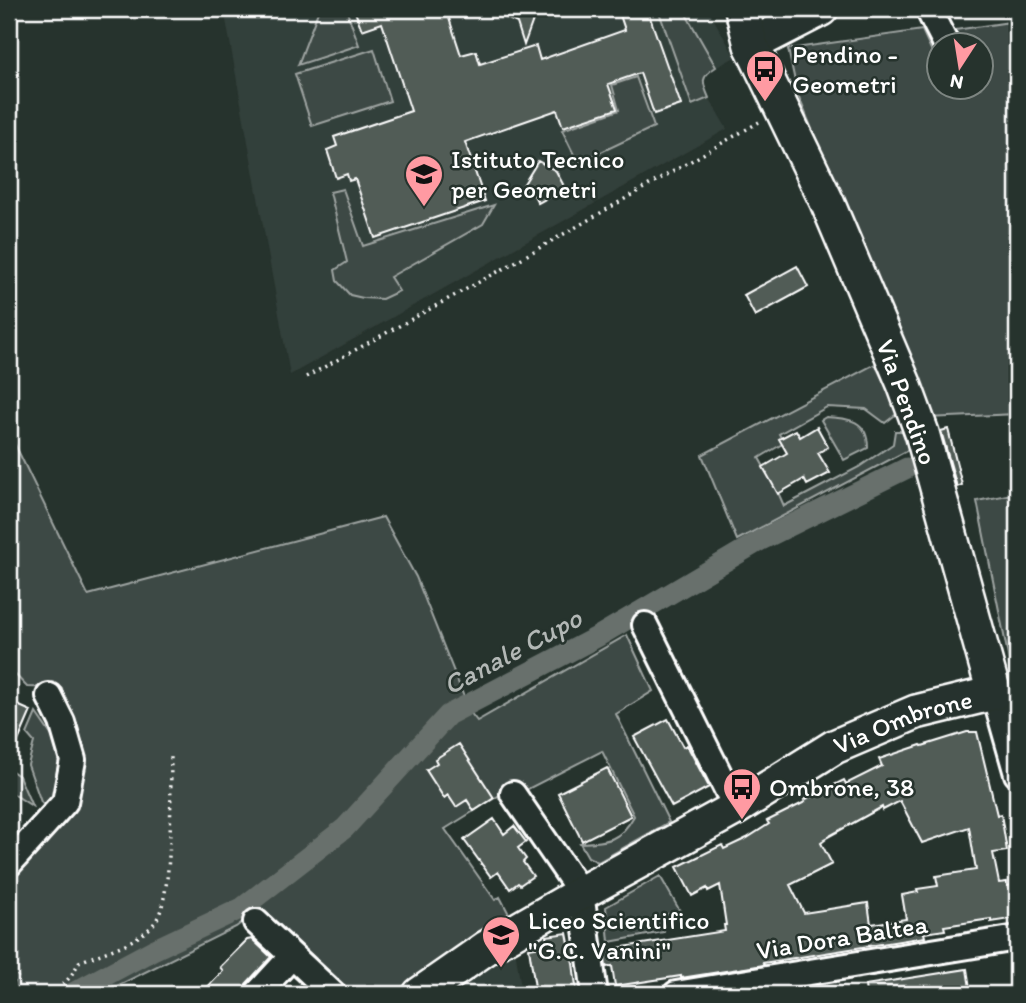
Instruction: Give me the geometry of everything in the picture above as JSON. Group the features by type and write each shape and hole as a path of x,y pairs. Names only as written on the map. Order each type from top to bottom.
{"street":[{"name":"Via Pendino","path":"729,9 751,46 827,202 904,384 922,433 1017,774"},
{"name":"Via Pendino","path":"742,9 751,46"},
{"path":"751,46 821,9"},
{"path":"928,9 940,32"},
{"path":"645,625 736,808"},
{"name":"Via Ombrone","path":"420,994 486,948 736,808 834,747 916,712 993,693"},
{"path":"9,864 65,802 73,760 62,722 49,696"},
{"path":"513,793 581,893 595,994"},
{"path":"256,922 333,994"},
{"name":"Via Dora Baltea","path":"676,994 1017,938"},
{"path":"257,994 292,956"}],"path":[{"path":"306,377 501,270 782,109"},
{"path":"51,994 65,984 79,962 142,935 155,922 163,904 168,858 171,755"},
{"path":"9,988 18,976"}],"shaded area":[{"name":"Istituto Tecnico per Geometri","path":"224,9 708,9 735,57 708,72 703,79 709,98 727,129 290,375"},
{"path":"319,9 346,9 359,45 298,65"},
{"path":"658,9 683,9 716,67 704,80 709,98 692,105"},
{"path":"1017,21 1017,414 927,418 798,95 788,49 922,30 925,36 925,102 995,102 995,32 955,30"},
{"path":"374,49 390,101 312,126 295,74"},
{"path":"636,77 654,127 578,163 562,130 619,110 612,85"},
{"path":"343,189 363,246 494,205 483,224 390,277 399,291 382,299 363,298 350,295 337,281 335,270 347,262 330,192"},
{"path":"875,364 899,412 885,423 866,409 827,407 779,434 784,443 759,458 784,506 859,467 893,444 895,431 908,431 914,447 737,540 702,455"},
{"path":"826,417 856,422 865,431 868,448 844,460 821,420"},
{"name":"Canale Cupo","path":"9,432 88,595 383,517 416,577 470,712 477,721 627,635 653,691 616,714 669,822 598,862 588,857 580,843 598,842 618,835 634,816 602,751 524,791 519,783 445,829 495,900 500,897 509,914 392,994 354,994 261,908 236,927 101,994 9,994 9,875 73,801 68,722 62,688 27,687 9,668"},
{"path":"1017,493 1017,700 977,501"},
{"path":"36,713 58,745 64,764 49,812 41,802 28,765 34,742 27,734"},
{"path":"9,769 19,776 32,806 9,791"},
{"path":"660,876 680,911 664,915 664,932 609,942 606,907"},
{"name":"Liceo Scientifico \"G.C. Vanini\"","path":"515,949 522,994 447,994"}],"building":[{"path":"354,9 446,9 461,55 476,51 480,64 536,46 540,60 625,30 618,9 647,9 681,105 654,114 640,73 608,84 617,109 563,127 557,110 465,142 485,201 375,238 355,179 349,181 347,174 336,178 327,150 337,146 334,137 411,111 382,23 362,30"},
{"path":"487,9 537,9 524,45 517,23"},
{"path":"538,161 556,171 565,188 538,203 533,193 522,187"},
{"path":"797,266 808,287 755,316 744,295"},
{"path":"817,427 828,447 818,453 830,473 807,485 804,479 778,494 763,467 787,453 779,439 796,430 800,437"},
{"path":"948,429 962,485 957,487 941,431"},
{"path":"15,704 31,711 9,762 9,706 13,708"},
{"path":"668,719 683,747 687,745 709,787 672,807 634,737"},
{"path":"967,732 977,732 997,815 1001,814 1007,851 993,853 999,883 1007,882 1007,886 1017,884 1017,918 944,926 945,930 924,933 925,937 763,963 764,965 615,986 612,966 606,967 604,950 725,931 720,885 692,896 677,867 722,845 724,849 747,838 769,824 767,821 805,802 804,800 844,780 846,784 882,766 879,759","holes":["900,801 922,843 969,827 976,870 936,876 938,886 917,889 918,892 902,895 906,919 871,924 868,903 804,913 790,885 832,864 821,843 824,839 882,807 883,810"]},
{"path":"459,744 494,798 474,811 467,800 456,807 448,795 444,798 426,770 437,763 435,759"},
{"path":"607,768 631,816 582,841 558,793"},
{"path":"494,819 504,834 514,826 526,842 518,848 526,859 523,862 533,876 510,889 498,872 491,877 464,840"},
{"path":"567,933 577,994 536,994 529,948 547,945 546,936"},
{"path":"252,939 271,957 246,984 243,994 201,994 223,971 220,967 247,940"},
{"path":"967,969 971,994 866,994 865,985"}],"waterway":[{"name":"Canale Cupo","path":"71,994 153,950 242,908 345,828 448,715 597,637 761,540 907,468"}],"place":[{"name":"Pendino - Geometri","path":"765,103"},
{"name":"Istituto Tecnico per Geometri","path":"424,208"},
{"name":"Ombrone, 38","path":"742,821"},
{"name":"Liceo Scientifico \"G.C. Vanini\"","path":"501,969"}]}
